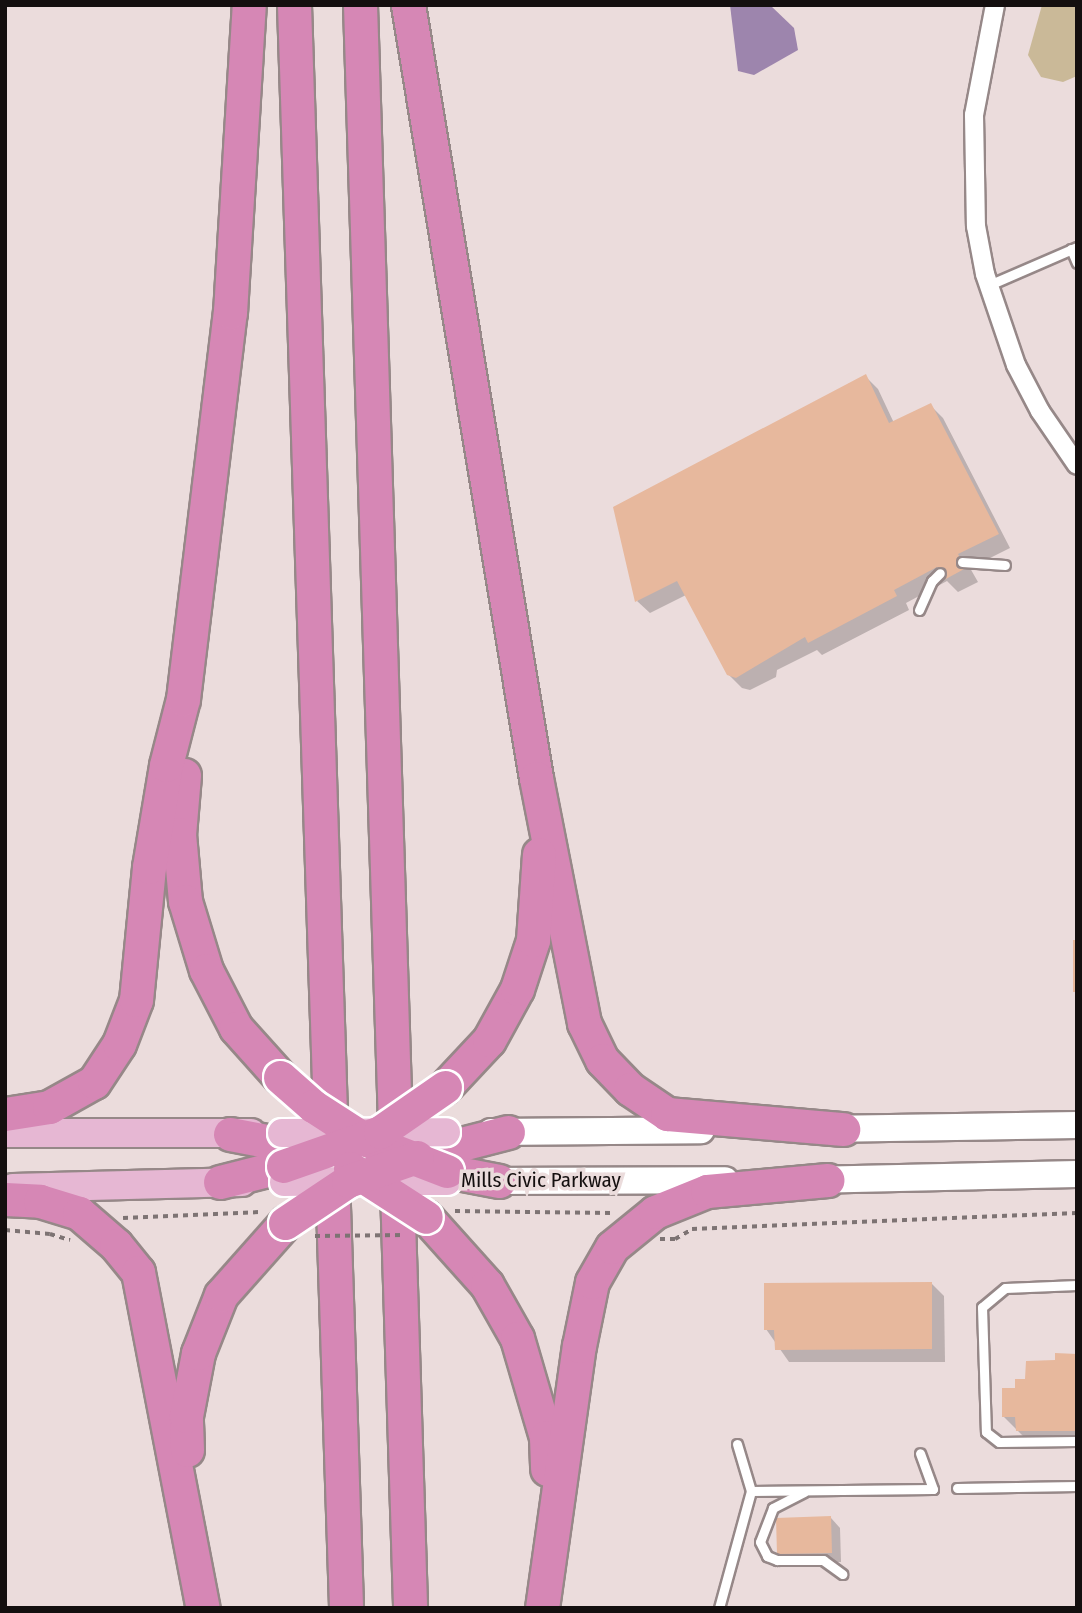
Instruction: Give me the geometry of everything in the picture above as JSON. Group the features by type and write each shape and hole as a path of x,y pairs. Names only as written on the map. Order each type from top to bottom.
{"highway":[{"path":"5,1114 49,1107 94,1082 119,1044 136,1000 151,854 166,765 183,699 230,312 248,5"},
{"path":"294,5 346,1608"},
{"path":"360,5 410,1608"},
{"path":"408,5 536,778 584,1023 602,1060 630,1089 667,1114 843,1129"},
{"path":"183,699 186,763 179,834 185,901 206,970 236,1028 281,1077 313,1106 410,1159"},
{"path":"220,1182 283,1156 317,1154 366,1135 445,1087 489,1040 517,989 533,940 539,859 536,778"},
{"path":"189,1529 186,1416 198,1353 221,1295 285,1223 361,1179 410,1159 446,1158 508,1132"},
{"path":"230,1133 283,1156"},
{"path":"317,1154 443,1224 487,1286 517,1338 534,1387 546,1437 549,1541"},
{"path":"446,1158 499,1181"},
{"path":"542,1608 549,1541 592,1282 612,1247 639,1223 707,1191 827,1180"},
{"path":"5,1199 40,1201 79,1213 101,1232 138,1272 203,1608"}],"main road":[{"path":"508,1132 1077,1125"},
{"path":"5,1133 230,1133"},
{"path":"283,1156 366,1135 446,1158"},
{"name":"Mills Civic Parkway","path":"283,1156 361,1179 446,1158"},
{"name":"Mills Civic Parkway","path":"499,1181 827,1180 1077,1174"},
{"path":"5,1188 220,1182"}],"street":[{"path":"995,5 979,71 972,149 976,226 989,285 1016,365 1040,411 1077,465"}],"lane":[{"path":"989,285 1074,248 1077,263"},
{"path":"962,562 1005,565"},
{"path":"919,610 932,581 940,573"},
{"path":"1077,1285 1005,1288 982,1307 986,1432 999,1442 1077,1441"},
{"path":"719,1608 751,1492 737,1444"},
{"path":"751,1492 933,1489 920,1453"},
{"path":"957,1488 1077,1486"},
{"path":"806,1491 773,1508 760,1542 767,1556 776,1560 823,1560 842,1574"}],"path":[{"path":"5,1230 50,1234 80,1244 89,1244 116,1219 240,1211 274,1213 298,1236 418,1235 443,1224 626,1213 663,1242 692,1229 1077,1213"}],"shaded area":[{"path":"730,5 770,5 794,28 798,50 754,75 738,71"},
{"path":"1042,5 1077,5 1077,76 1063,82 1041,77 1028,55"}],"building":[{"path":"866,374 889,423 931,403 999,534 958,554 966,568 944,580 937,567 894,590 897,596 808,643 805,637 736,678 727,675 677,581 635,602 613,507"},
{"path":"1073,940 1077,940 1077,992 1073,992"},
{"path":"932,1282 932,1349 775,1350 774,1330 764,1330 764,1283"},
{"path":"1055,1353 1077,1354 1077,1431 1016,1431 1015,1417 1002,1417 1002,1388 1015,1388 1015,1379 1025,1379 1026,1361 1055,1360"},
{"path":"831,1516 832,1553 777,1554 776,1518"}]}
